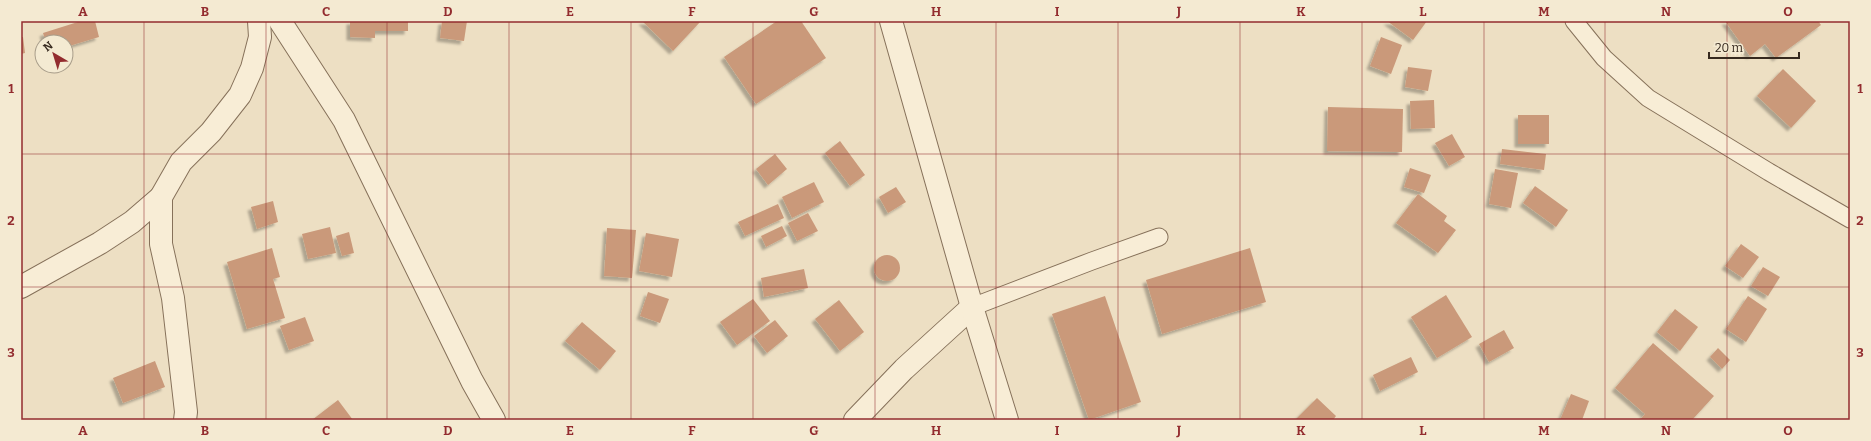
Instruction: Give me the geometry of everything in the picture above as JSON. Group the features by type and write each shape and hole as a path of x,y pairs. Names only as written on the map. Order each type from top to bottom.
{"street":[{"path":"21,287 106,239 132,222 161,197 181,162 211,132 240,95 253,62 260,37 259,21"},
{"path":"280,21 344,120 472,381 494,420"},
{"path":"891,21 972,307 1007,420"},
{"path":"161,197 160,244 173,298 186,412 185,420"},
{"path":"855,420 904,369 972,307"}],"lane":[{"path":"1574,21 1604,58 1648,98 1768,172 1850,219"},
{"path":"972,307 1159,237"}],"building":[{"path":"81,21 95,21 99,37 74,45 74,34 43,33"},
{"path":"350,21 408,21 408,31 375,31 375,38 350,37"},
{"path":"442,21 467,21 464,41 440,38"},
{"path":"642,21 701,21 673,51"},
{"path":"777,21 801,21 826,58 756,104 724,57"},
{"path":"1387,21 1427,21 1413,40"},
{"path":"1725,21 1818,21 1821,25 1776,58 1765,44 1750,56"},
{"path":"21,37 23,37 25,53 21,54"},
{"path":"1381,37 1402,45 1391,74 1370,66"},
{"path":"1408,67 1432,70 1428,91 1405,87"},
{"path":"1783,69 1816,101 1791,128 1757,96"},
{"path":"1434,100 1435,128 1411,129 1410,101"},
{"path":"1328,107 1403,109 1402,152 1327,151"},
{"path":"1518,115 1549,115 1549,144 1518,144"},
{"path":"1452,134 1465,157 1449,166 1435,143"},
{"path":"840,141 865,175 850,186 825,153"},
{"path":"1502,149 1546,154 1544,170 1500,164"},
{"path":"775,154 787,169 768,185 756,169"},
{"path":"1410,168 1431,175 1424,193 1404,187"},
{"path":"1495,169 1518,173 1511,208 1489,204"},
{"path":"814,182 824,202 792,218 782,197"},
{"path":"1535,186 1568,210 1556,227 1523,203"},
{"path":"896,187 906,202 888,213 879,197"},
{"path":"1418,194 1447,216 1444,221 1456,230 1438,253 1396,223"},
{"path":"273,201 278,222 257,229 251,207"},
{"path":"778,204 784,218 745,236 738,222"},
{"path":"808,213 818,231 797,241 788,223"},
{"path":"782,226 787,236 766,247 761,236"},
{"path":"330,227 336,253 308,259 302,234"},
{"path":"607,228 636,230 632,278 604,276"},
{"path":"349,232 354,253 342,256 336,236"},
{"path":"646,233 679,239 672,277 639,271"},
{"path":"1741,244 1759,257 1743,278 1725,266"},
{"path":"272,248 280,277 273,279 285,318 247,329 227,262"},
{"path":"1250,248 1266,302 1162,334 1146,280"},
{"path":"887,255 896,259 900,268 896,277 887,281 878,277 874,268 878,259"},
{"path":"1763,267 1780,277 1768,296 1751,286"},
{"path":"804,269 808,288 764,297 761,278"},
{"path":"648,292 669,299 660,323 640,316"},
{"path":"1446,295 1472,337 1437,358 1411,317"},
{"path":"1105,296 1141,402 1089,420 1052,314"},
{"path":"1748,296 1767,309 1746,342 1726,329"},
{"path":"753,299 770,321 737,345 720,322"},
{"path":"839,300 864,332 840,351 815,319"},
{"path":"1675,309 1698,327 1680,351 1657,332"},
{"path":"305,317 314,341 289,350 280,326"},
{"path":"775,320 788,336 767,353 754,336"},
{"path":"582,322 616,351 600,370 565,341"},
{"path":"1504,330 1514,348 1489,362 1479,344"},
{"path":"1653,343 1714,396 1692,420 1640,420 1645,414 1615,388"},
{"path":"1718,348 1730,360 1722,369 1710,357"},
{"path":"1411,357 1418,372 1380,391 1373,375"},
{"path":"155,361 165,387 123,403 113,378"},
{"path":"1571,394 1589,401 1582,420 1560,420"},
{"path":"1317,398 1336,416 1333,420 1295,420"},
{"path":"338,400 353,420 312,420"}]}
